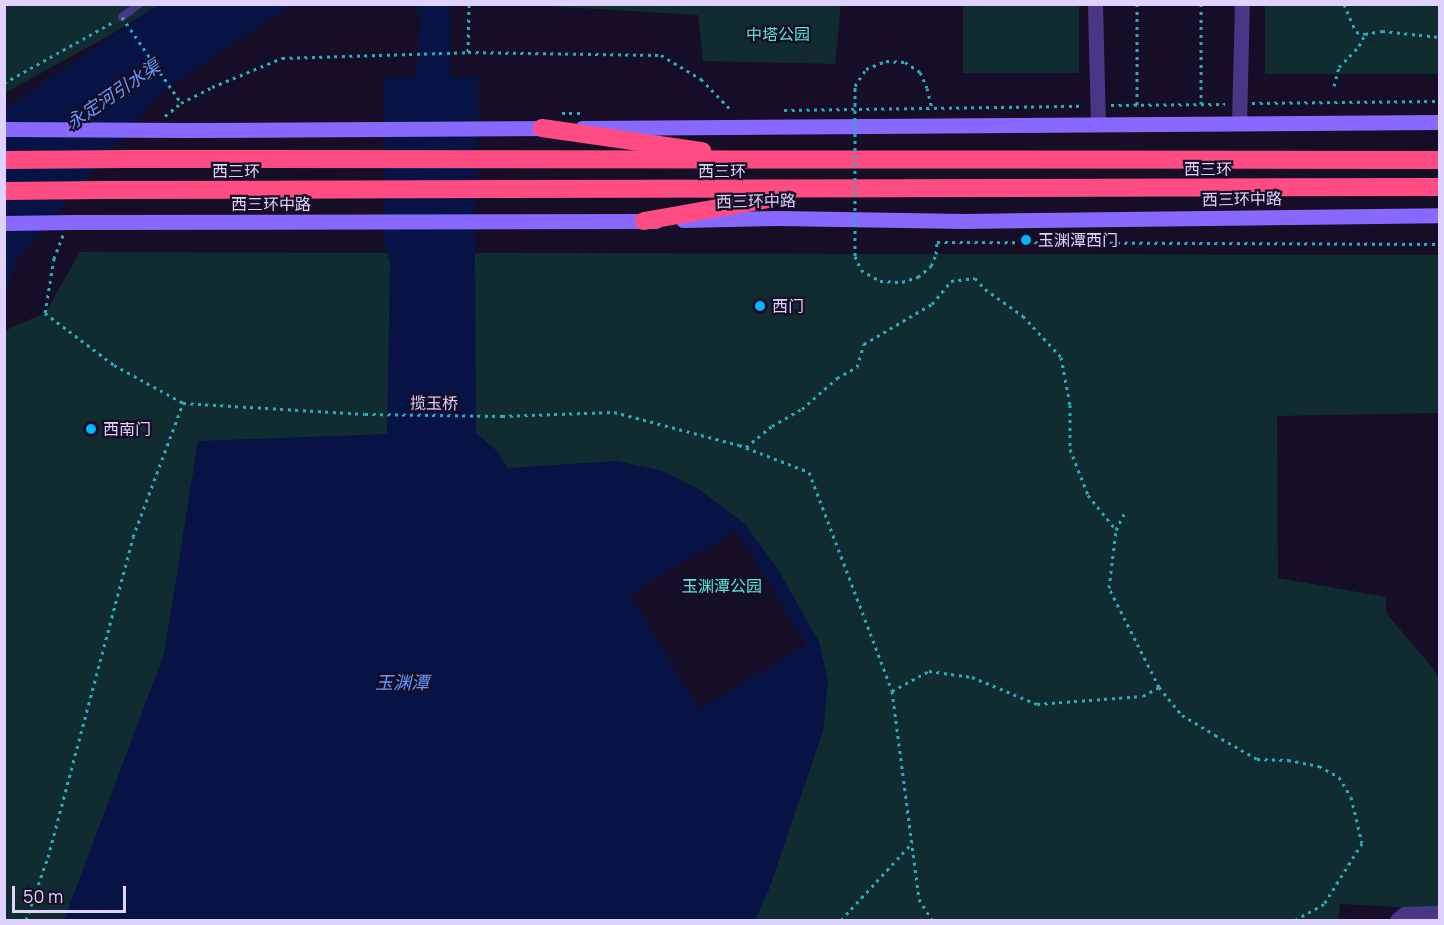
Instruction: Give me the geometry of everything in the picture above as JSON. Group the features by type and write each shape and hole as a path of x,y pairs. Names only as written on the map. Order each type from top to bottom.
{"highway":[{"path":"543,128 766,160"},
{"name":"西三环","path":"4,160 1440,160"},
{"name":"西三环","path":"4,191 1440,187"},
{"path":"644,221 816,190"}],"street":[{"path":"1095,4 1098,124"},
{"path":"1239,123 1242,4"},
{"path":"4,129 186,130 1440,122"},
{"name":"西三环中路","path":"4,223 69,226 779,218 964,221 1440,215"},
{"path":"1397,921 1404,914 1440,913"}],"lane":[{"path":"122,17 139,4"}],"path":[{"path":"468,52 469,4"},
{"path":"1137,4 1137,105"},
{"path":"1201,4 1201,104"},
{"path":"1344,4 1356,32 1365,34 1382,31 1440,37"},
{"path":"4,83 122,17 181,103"},
{"path":"1334,86 1339,67 1359,46 1365,34"},
{"path":"157,123 181,103 282,57 468,52 661,55 701,79 732,111"},
{"path":"932,108 920,72 905,62 886,61 866,69 855,86 855,256 861,270 880,281 902,282 918,277 930,266 937,242 1440,244"},
{"path":"779,110 1440,101"},
{"path":"720,111 744,111"},
{"path":"558,113 581,113"},
{"path":"26,921 48,857 133,537 183,404 114,365 45,313 54,258 69,226"},
{"path":"745,448 772,426 802,410 837,378 857,367 864,344 932,304 951,281 975,278 985,289 1023,316 1060,357 1070,405 1070,449 1088,495 1116,530"},
{"name":"揽玉桥","path":"183,404 365,414 502,416 614,412 745,448 809,472 892,691 919,899 932,921"},
{"path":"1125,512 1116,530 1109,588 1159,687 1182,715 1240,750 1257,759 1288,760 1319,766 1339,777 1351,797 1362,843 1324,904 1294,921"},
{"path":"892,691 929,671 972,677 1037,704 1143,696 1159,687"},
{"path":"842,921 912,843"}],"green space":[{"path":"5,5 158,5 117,31 5,93"},
{"name":"中塔公园","path":"530,5 841,5 835,64 703,61 698,15"},
{"path":"963,5 1079,5 1079,73 963,73"},
{"path":"1265,5 1439,5 1439,74 1265,74"},
{"name":"玉渊潭公园","path":"80,252 1439,255 1439,413 1277,416 1278,578 1386,597 1386,613 1436,672 1440,683 1439,909 1340,904 1338,920 5,920 4,331 45,313"}],"water":[{"name":"永定河引水渠","path":"158,5 296,5 266,21 161,93 26,248 15,264 5,298 5,109"},
{"name":"玉渊潭","path":"416,5 450,5 450,77 479,77 475,259 476,433 497,451 508,468 616,461 663,471 700,490 745,524 779,571 819,642 828,681 823,731 768,892 755,920 64,920 164,654 198,441 387,434 390,264 384,241 384,78 416,77 420,17"}],"pier":[{"path":"737,530 806,645 699,709 630,594"}],"place":[{"name":"玉渊潭西门","path":"1026,240"},
{"name":"西门","path":"760,306"},
{"name":"西南门","path":"91,429"}]}
